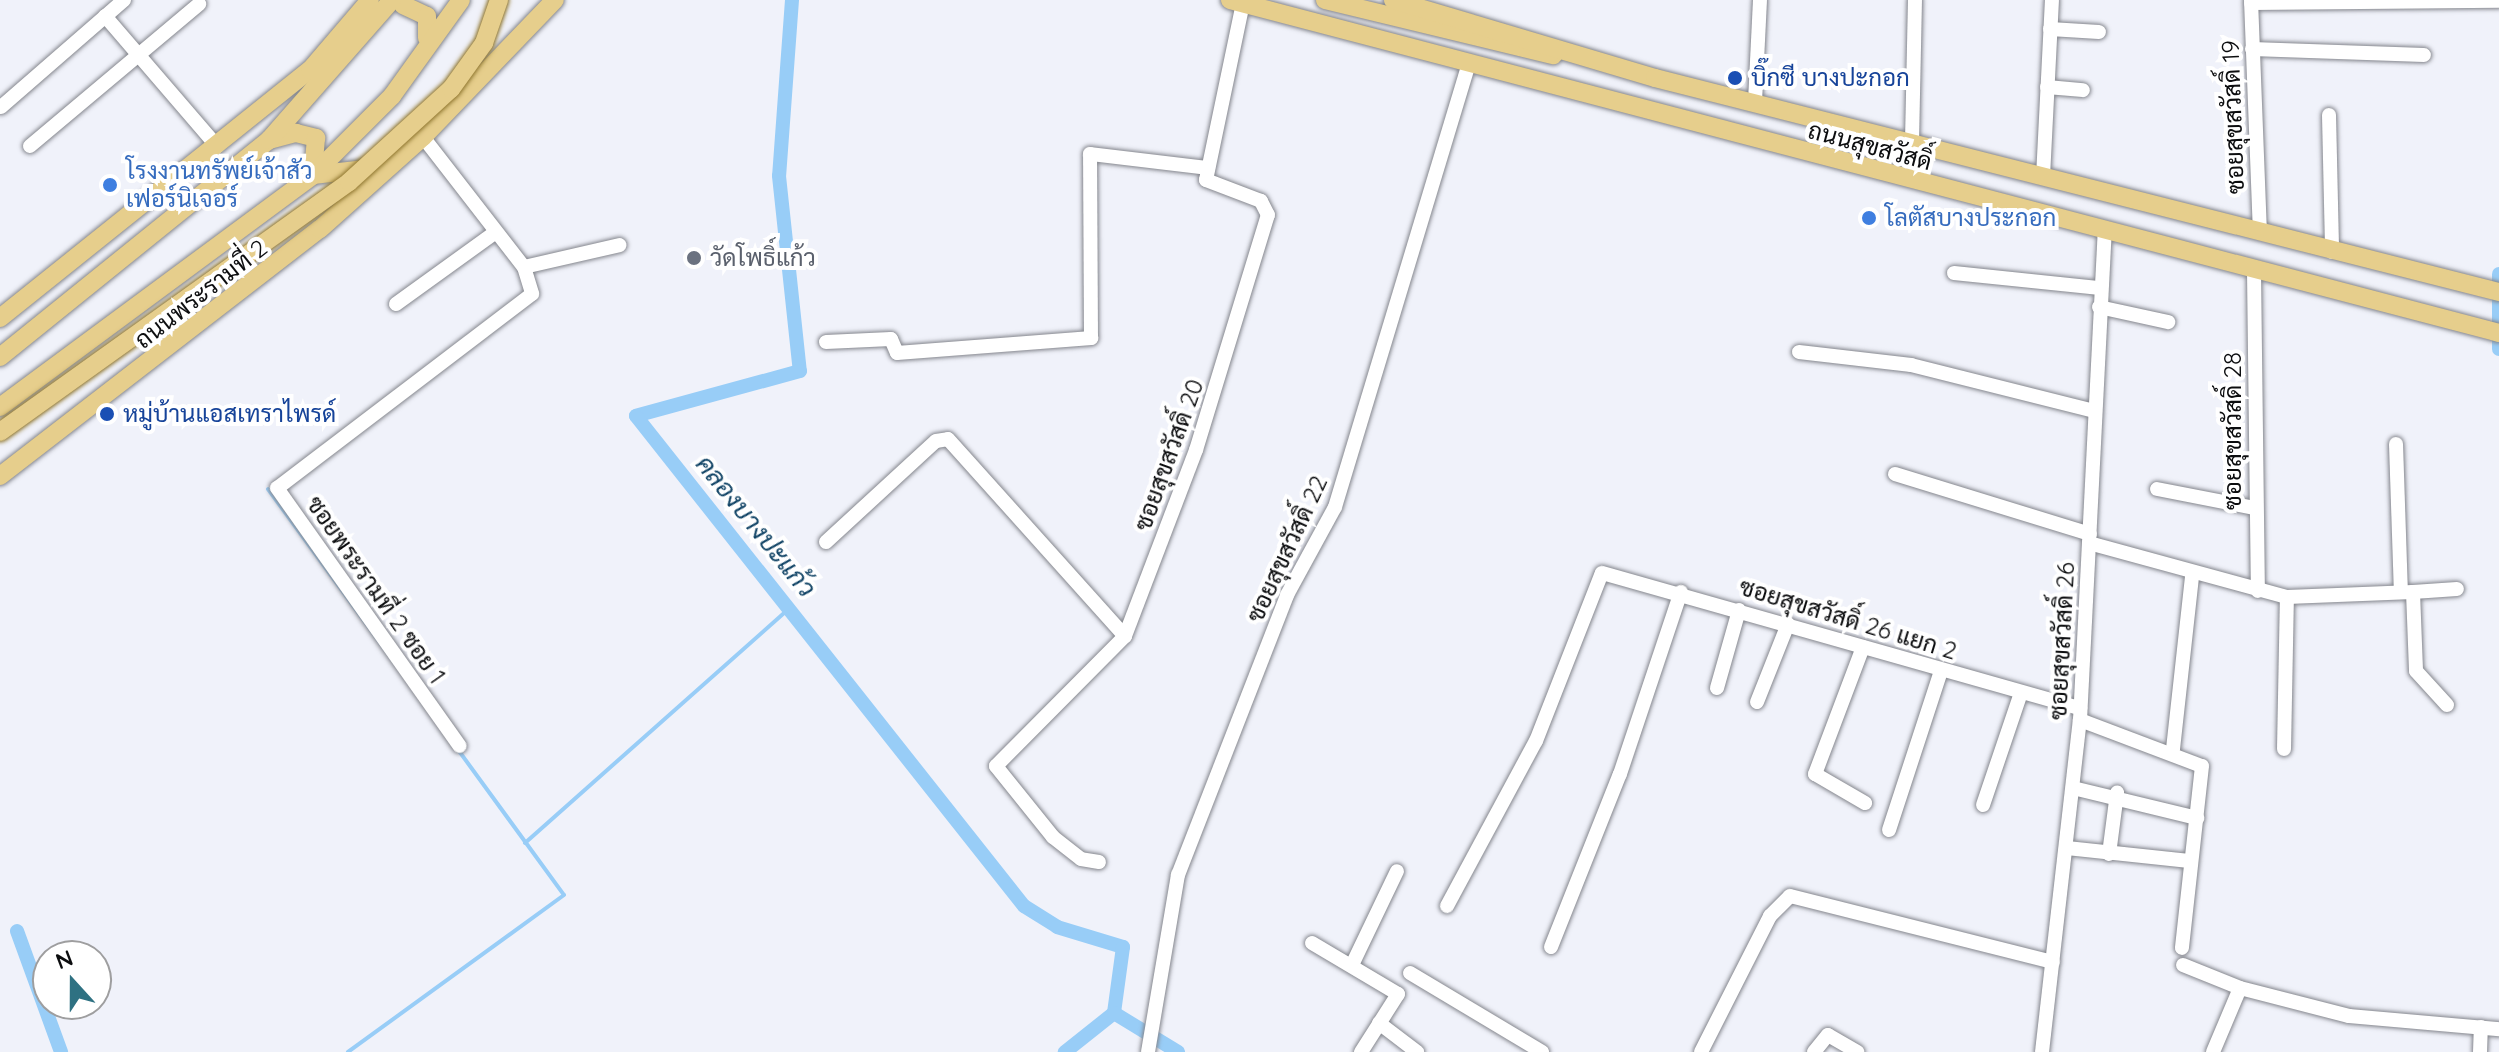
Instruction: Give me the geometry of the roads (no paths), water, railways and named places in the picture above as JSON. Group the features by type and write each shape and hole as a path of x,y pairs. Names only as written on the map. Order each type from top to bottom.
{"main road":[{"path":"0,318 310,70 370,0"},
{"path":"370,34 376,0"},
{"name":"ถนนพระรามที่ 2","path":"0,407 313,175 392,96 427,38 461,0"},
{"path":"0,432 349,182 451,89 484,43 499,0"},
{"name":"ถนนพระรามที่ 2","path":"0,476 231,304 368,187 423,137 555,0"},
{"path":"1325,0 1642,74"},
{"name":"ถนนสุขสวัสดิ์","path":"1393,0 1642,74 2494,291"},
{"path":"0,357 269,140 401,2 427,16 427,38"},
{"name":"ถนนสุขสวัสดิ์","path":"1236,2 2494,332"},
{"path":"269,140 296,133 316,138 313,175 348,174 404,154"},
{"path":"276,204 337,199 368,187"}],"street":[{"path":"1,107 124,0"},
{"path":"1755,102 1760,0"},
{"path":"1912,142 1915,0"},
{"path":"2043,177 2052,0"},
{"path":"2251,1 2499,1"},
{"name":"ซอยสุขสวัสดิ์ 19","path":"2251,1 2260,232"},
{"path":"826,342 891,339 897,353 1091,338 1090,154 1208,168 1236,2"},
{"path":"30,146 199,4"},
{"path":"105,16 217,146"},
{"path":"2050,29 2099,32"},
{"path":"2252,49 2424,55"},
{"name":"ซอยสุขสวัสดิ์ 22","path":"1148,1052 1178,875 1287,595 1335,507 1469,63"},
{"path":"2047,87 2083,90"},
{"path":"2329,115 2332,252"},
{"path":"423,137 524,267 620,245"},
{"name":"ซอยสุขสวัสดิ์ 20","path":"1099,862 1081,859 1053,837 996,766 1125,636 1196,450 1268,215 1261,201 1209,183 1208,168"},
{"name":"ซอยสุขสวัสดิ์ 26","path":"2042,1052 2080,714 2105,231"},
{"path":"396,304 496,232"},
{"name":"ซอยพระรามที่ 2 ซอย 1","path":"460,746 277,488 528,301 532,285 524,267"},
{"name":"ซอยสุขสวัสดิ์ 28","path":"2254,271 2258,591"},
{"path":"1954,273 2100,288"},
{"path":"2099,307 2168,322"},
{"path":"1799,352 1911,365 2094,411"},
{"path":"826,542 936,441 948,439 1125,636"},
{"path":"2396,444 2416,671 2447,705"},
{"path":"1895,474 2090,538 2192,576 2287,597 2457,589"},
{"path":"2157,489 2255,508"},
{"name":"ซอยสุขสวัสดิ์ 26 แยก 2","path":"1447,906 1536,741 1602,573 1681,592 2021,693 2173,749"},
{"path":"2182,948 2189,861 2202,766 2173,749 2192,576"},
{"path":"1551,947 1620,774 1681,592"},
{"path":"2284,749 2287,597"},
{"path":"1717,688 1739,610"},
{"path":"1757,702 1788,624"},
{"path":"1863,647 1815,777 1865,803"},
{"path":"1889,830 1941,671"},
{"path":"1983,805 2021,693"},
{"path":"2073,788 2117,793 2197,818"},
{"path":"2109,854 2117,793"},
{"path":"2067,848 2189,861"},
{"path":"1352,965 1397,871"},
{"path":"1701,1052 1770,916 1790,896 2053,962"},
{"path":"1312,943 1398,994 1361,1052"},
{"path":"2183,965 2240,988 2349,1016 2499,1029"},
{"path":"1410,973 1542,1052"},
{"path":"2213,1052 2240,988"},
{"path":"1379,1023 1417,1052"},
{"path":"2480,1052 2481,1027"},
{"path":"1814,1052 1828,1035 1857,1052"}],"waterway":[{"name":"คลองบางปะแก้ว","path":"792,0 779,176 800,371 636,416 1024,906 1057,927 1123,947 1114,1013 1065,1052"},
{"path":"2499,274 2499,349"},
{"path":"268,489 564,895 348,1052"},
{"path":"525,843 790,608"},
{"path":"17,931 61,1052"},
{"path":"1114,1013 1178,1052"}],"place":[{"name":"บิ๊กซี บางปะกอก","path":"1735,78"},
{"name":"โรงงานทรัพย์เจ้าสัว เฟอร์นิเจอร์","path":"110,185"},
{"name":"โลตัสบางประกอก","path":"1869,218"},
{"name":"วัดโพธิ์แก้ว","path":"694,258"},
{"name":"หมู่บ้านแอสเทราไพรด์","path":"107,414"}]}
